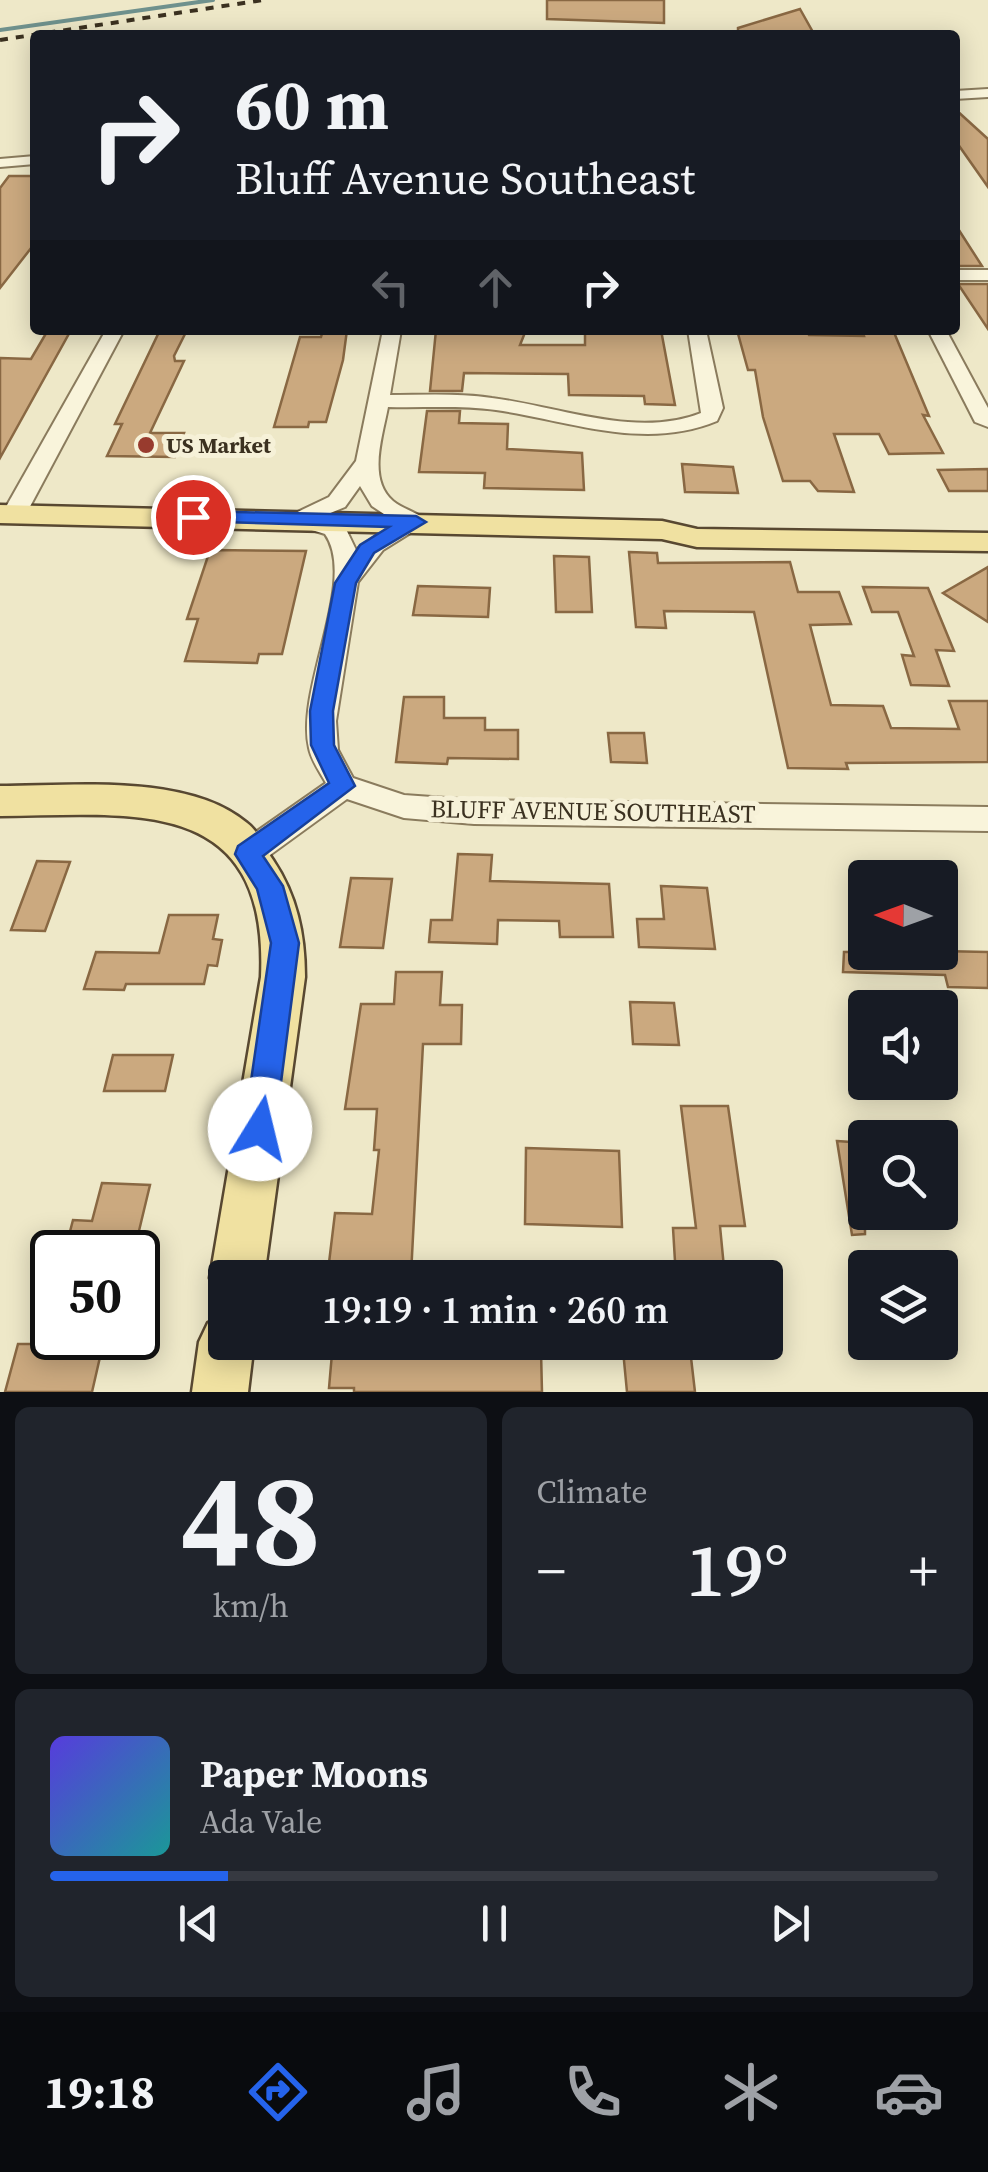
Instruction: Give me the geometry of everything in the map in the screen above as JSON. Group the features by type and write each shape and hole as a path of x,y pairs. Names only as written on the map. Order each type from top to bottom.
{"main road":[{"path":"7,514 662,530 698,538 988,542"},
{"path":"662,530 694,524 988,528"},
{"path":"0,801 141,804 182,809 234,834 270,886 285,943 283,977 240,1260"},
{"path":"220,1392 224,1360"}],"street":[{"path":"960,95 988,93"},
{"path":"960,96 988,111"},
{"path":"0,162 30,160"},
{"path":"960,275 988,275"},
{"path":"7,514 112,335"},
{"path":"391,335 367,462 374,498 391,513 416,522"},
{"path":"378,401 493,404 594,424 688,427 710,417 713,408 699,335"},
{"path":"939,335 985,422"},
{"path":"301,519 337,502 367,462"},
{"path":"248,854 343,786 322,745 322,711 346,583 341,538 328,524 301,519"},
{"path":"346,583 367,549 416,522"},
{"name":"BLUFF AVENUE SOUTHEAST","path":"343,786 404,806 474,812 988,819"}],"building":[{"path":"547,0 664,0 664,23 547,19"},
{"path":"800,9 812,30 738,30"},
{"path":"960,114 988,139 988,187 960,147"},
{"path":"9,176 30,176 30,249 0,288 0,188"},
{"path":"960,232 982,266 960,266"},
{"path":"960,284 988,284 988,329 960,287"},
{"path":"45,335 68,335 0,458 0,358 31,359"},
{"path":"158,335 184,335 174,356 175,361 184,361 150,433 184,433 175,457 107,456 122,424 115,424"},
{"path":"346,335 326,422 309,422 308,427 274,427 300,337"},
{"path":"436,335 524,335 520,345 585,345 585,335 662,335 675,405 645,404 644,396 569,395 568,374 464,373 462,391 430,391"},
{"path":"738,335 895,335 929,416 923,415 943,453 889,454 879,434 834,434 854,492 818,491 810,481 783,481 763,417 755,370 748,370"},
{"path":"427,411 460,411 459,423 508,424 507,449 582,453 584,490 484,488 485,473 419,472"},
{"path":"682,464 733,467 738,493 685,492"},
{"path":"988,469 988,491 949,491 938,470"},
{"path":"210,550 306,551 282,654 259,654 257,663 185,661 198,619 187,619"},
{"path":"629,552 657,553 658,563 790,562 798,592 839,592 851,624 810,625 831,705 883,706 891,728 959,729 949,701 988,701 988,762 846,763 848,769 788,768 754,612 664,611 666,628 636,627"},
{"path":"554,556 589,557 592,612 556,612"},
{"path":"988,567 988,622 943,593"},
{"path":"418,586 490,588 488,617 413,615"},
{"path":"863,587 928,588 954,651 936,650 949,686 911,685 902,655 914,656 898,612 872,612"},
{"path":"404,697 444,697 444,718 485,718 485,730 518,730 518,759 448,758 447,764 396,762"},
{"path":"608,733 644,733 647,763 611,762"},
{"path":"458,854 492,855 490,881 609,884 613,937 560,937 559,921 498,920 497,944 429,942 431,920 452,920"},
{"path":"37,861 70,862 45,931 11,930"},
{"path":"351,878 392,879 383,948 340,947"},
{"path":"661,886 707,888 715,949 639,947 637,919 664,919"},
{"path":"169,915 218,915 213,939 222,940 217,966 208,965 204,984 126,984 124,990 84,989 96,952 159,953"},
{"path":"958,951 988,952 988,988 948,987 945,975 843,972 844,952 848,952 848,970 958,970"},
{"path":"396,972 442,972 440,1005 462,1005 461,1044 423,1044 412,1260 329,1260 335,1213 372,1214 379,1150 374,1150 377,1109 345,1109 361,1004 394,1004"},
{"path":"630,1002 674,1003 679,1045 633,1044"},
{"path":"113,1055 173,1055 165,1091 104,1091"},
{"path":"681,1106 728,1106 745,1226 720,1226 723,1260 675,1260 673,1228 696,1228"},
{"path":"837,1141 848,1142 848,1210"},
{"path":"526,1148 619,1151 622,1227 525,1224"},
{"path":"102,1183 150,1185 139,1230 70,1230 73,1220 92,1221"},
{"path":"18,1344 30,1344 30,1360 99,1360 92,1392 5,1392"},
{"path":"331,1360 541,1360 542,1392 354,1392 354,1388 329,1388"},
{"path":"624,1360 691,1360 695,1392 627,1392"}],"waterway":[{"path":"0,30 213,0"}],"railway":[{"path":"66,30 263,0"},
{"path":"0,40 30,35"}],"place":[{"name":"US Market","path":"146,445"}],"route":[{"path":"193,517 416,522 367,549 346,583 322,711 322,745 343,786 248,854 270,886 285,943 260,1129"}]}
